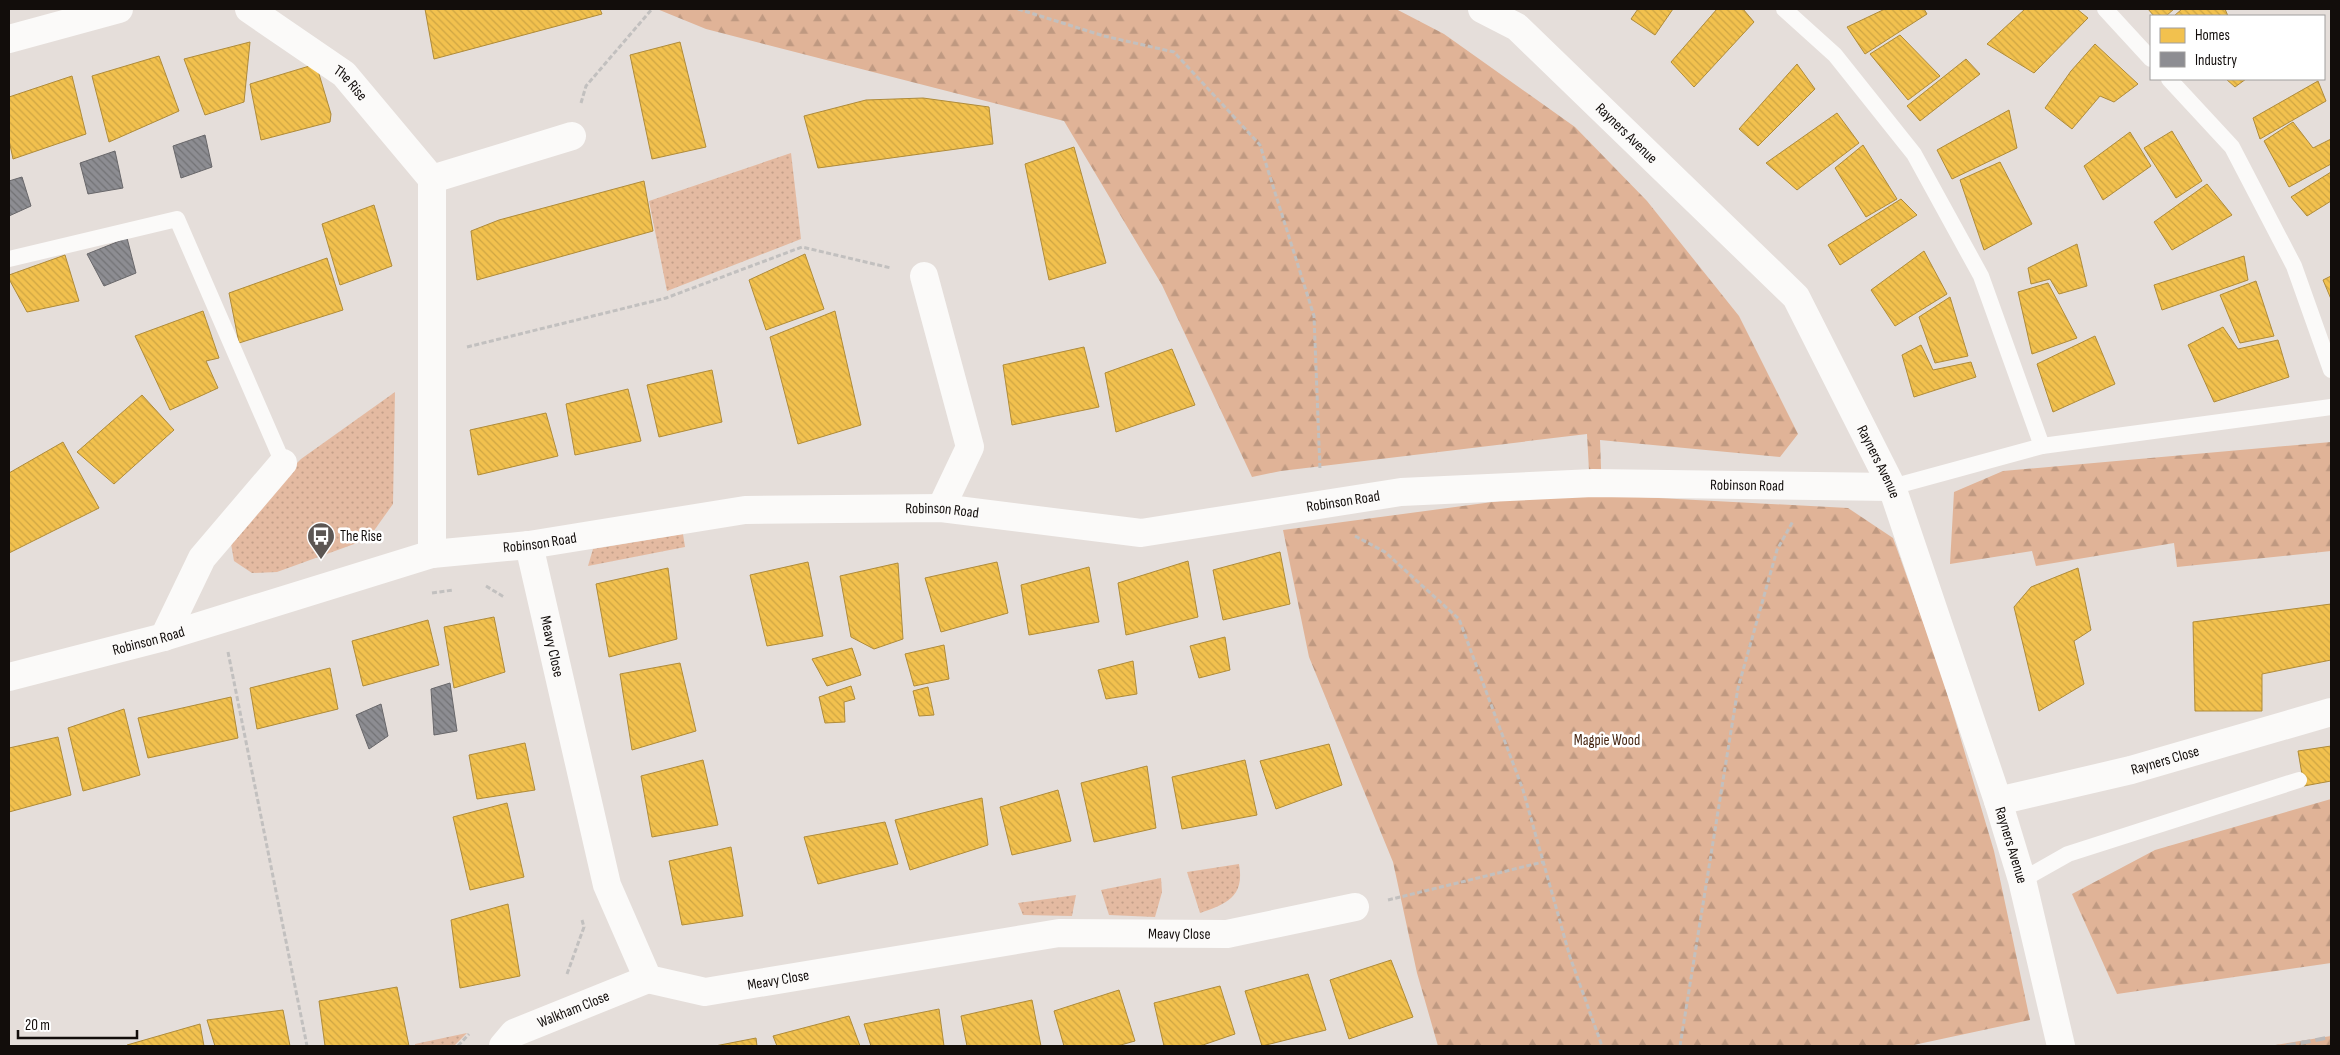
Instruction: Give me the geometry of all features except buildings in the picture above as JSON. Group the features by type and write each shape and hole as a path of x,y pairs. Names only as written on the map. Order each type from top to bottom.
{"street":[{"path":"9,39 119,9"},
{"name":"The Rise","path":"249,9 344,74 432,179"},
{"name":"Rayners Avenue","path":"1482,9 1517,27 1796,297 1892,486 1998,801 2022,880 2061,1046"},
{"path":"432,554 432,179 572,136"},
{"path":"924,276 970,446 942,508"},
{"path":"164,636 202,558 283,463"},
{"name":"Robinson Road","path":"9,677 164,636 432,554 529,545 745,510 942,508 1142,533 1401,492 1593,483 1892,486"},
{"name":"Meavy Close","path":"529,545 608,886 648,979 705,992 1059,933 1227,934 1356,907"},
{"name":"Rayners Close","path":"1998,801 2131,770 2331,712"},
{"name":"Walkham Close","path":"503,1046 514,1033 648,979"}],"lane":[{"path":"1784,9 1835,55 1914,154 1981,276 2042,446"},
{"path":"2105,9 2150,58"},
{"path":"2170,80 2232,147 2294,266 2331,370"},
{"path":"9,259 177,219 283,463"},
{"path":"1892,486 2042,446 2331,407"},
{"path":"2022,880 2068,854 2299,780"}],"path":[{"path":"572,136 586,86 652,9"},
{"path":"1018,9 1104,36 1174,52 1260,145 1314,316 1322,504 1328,521 1385,552 1458,619 1523,790 1570,957 1602,1046"},
{"path":"433,355 666,298 802,246 924,276"},
{"path":"1680,1046 1738,688 1778,550 1811,484"},
{"path":"484,585 506,598"},
{"path":"426,594 455,589"},
{"path":"228,654 307,1046"},
{"path":"1356,907 1543,862"},
{"path":"565,980 584,927 582,918"},
{"path":"458,1046 475,1028"}],"shaded area":[{"path":"791,153 801,239 667,291 649,201"},
{"path":"395,392 393,504 368,539 277,572 252,573 234,561 230,538 277,483 301,459"},
{"path":"683,534 685,547 588,566 593,549"},
{"path":"1239,864 1239,884 1232,898 1200,913 1187,872"},
{"path":"1161,878 1162,892 1155,917 1109,915 1101,890"},
{"path":"1076,895 1072,916 1023,915 1018,903"},
{"path":"467,1033 454,1046 415,1046 415,1044"}],"green space":[{"name":"Magpie Wood","path":"657,9 1396,9 1444,34 1575,127 1647,201 1739,316 1798,434 1780,457 1600,440 1602,495 1848,508 1893,538 1940,669 1994,851 2030,1020 1909,1046 1438,1046 1417,973 1393,862 1309,657 1283,530 1590,489 1587,434 1281,471 1252,477 1162,285 1064,121 706,29"},
{"path":"2331,442 2331,551 2177,567 2174,543 2036,566 2032,551 1950,564 1954,492 2003,471"},
{"path":"2331,799 2331,963 2117,994 2072,894 2155,850"},
{"path":"2331,1036 2331,1046 2269,1046"}],"railway":[{"path":"2286,1046 2331,1037"}],"place":[{"name":"The Rise","path":"321,560"}]}
